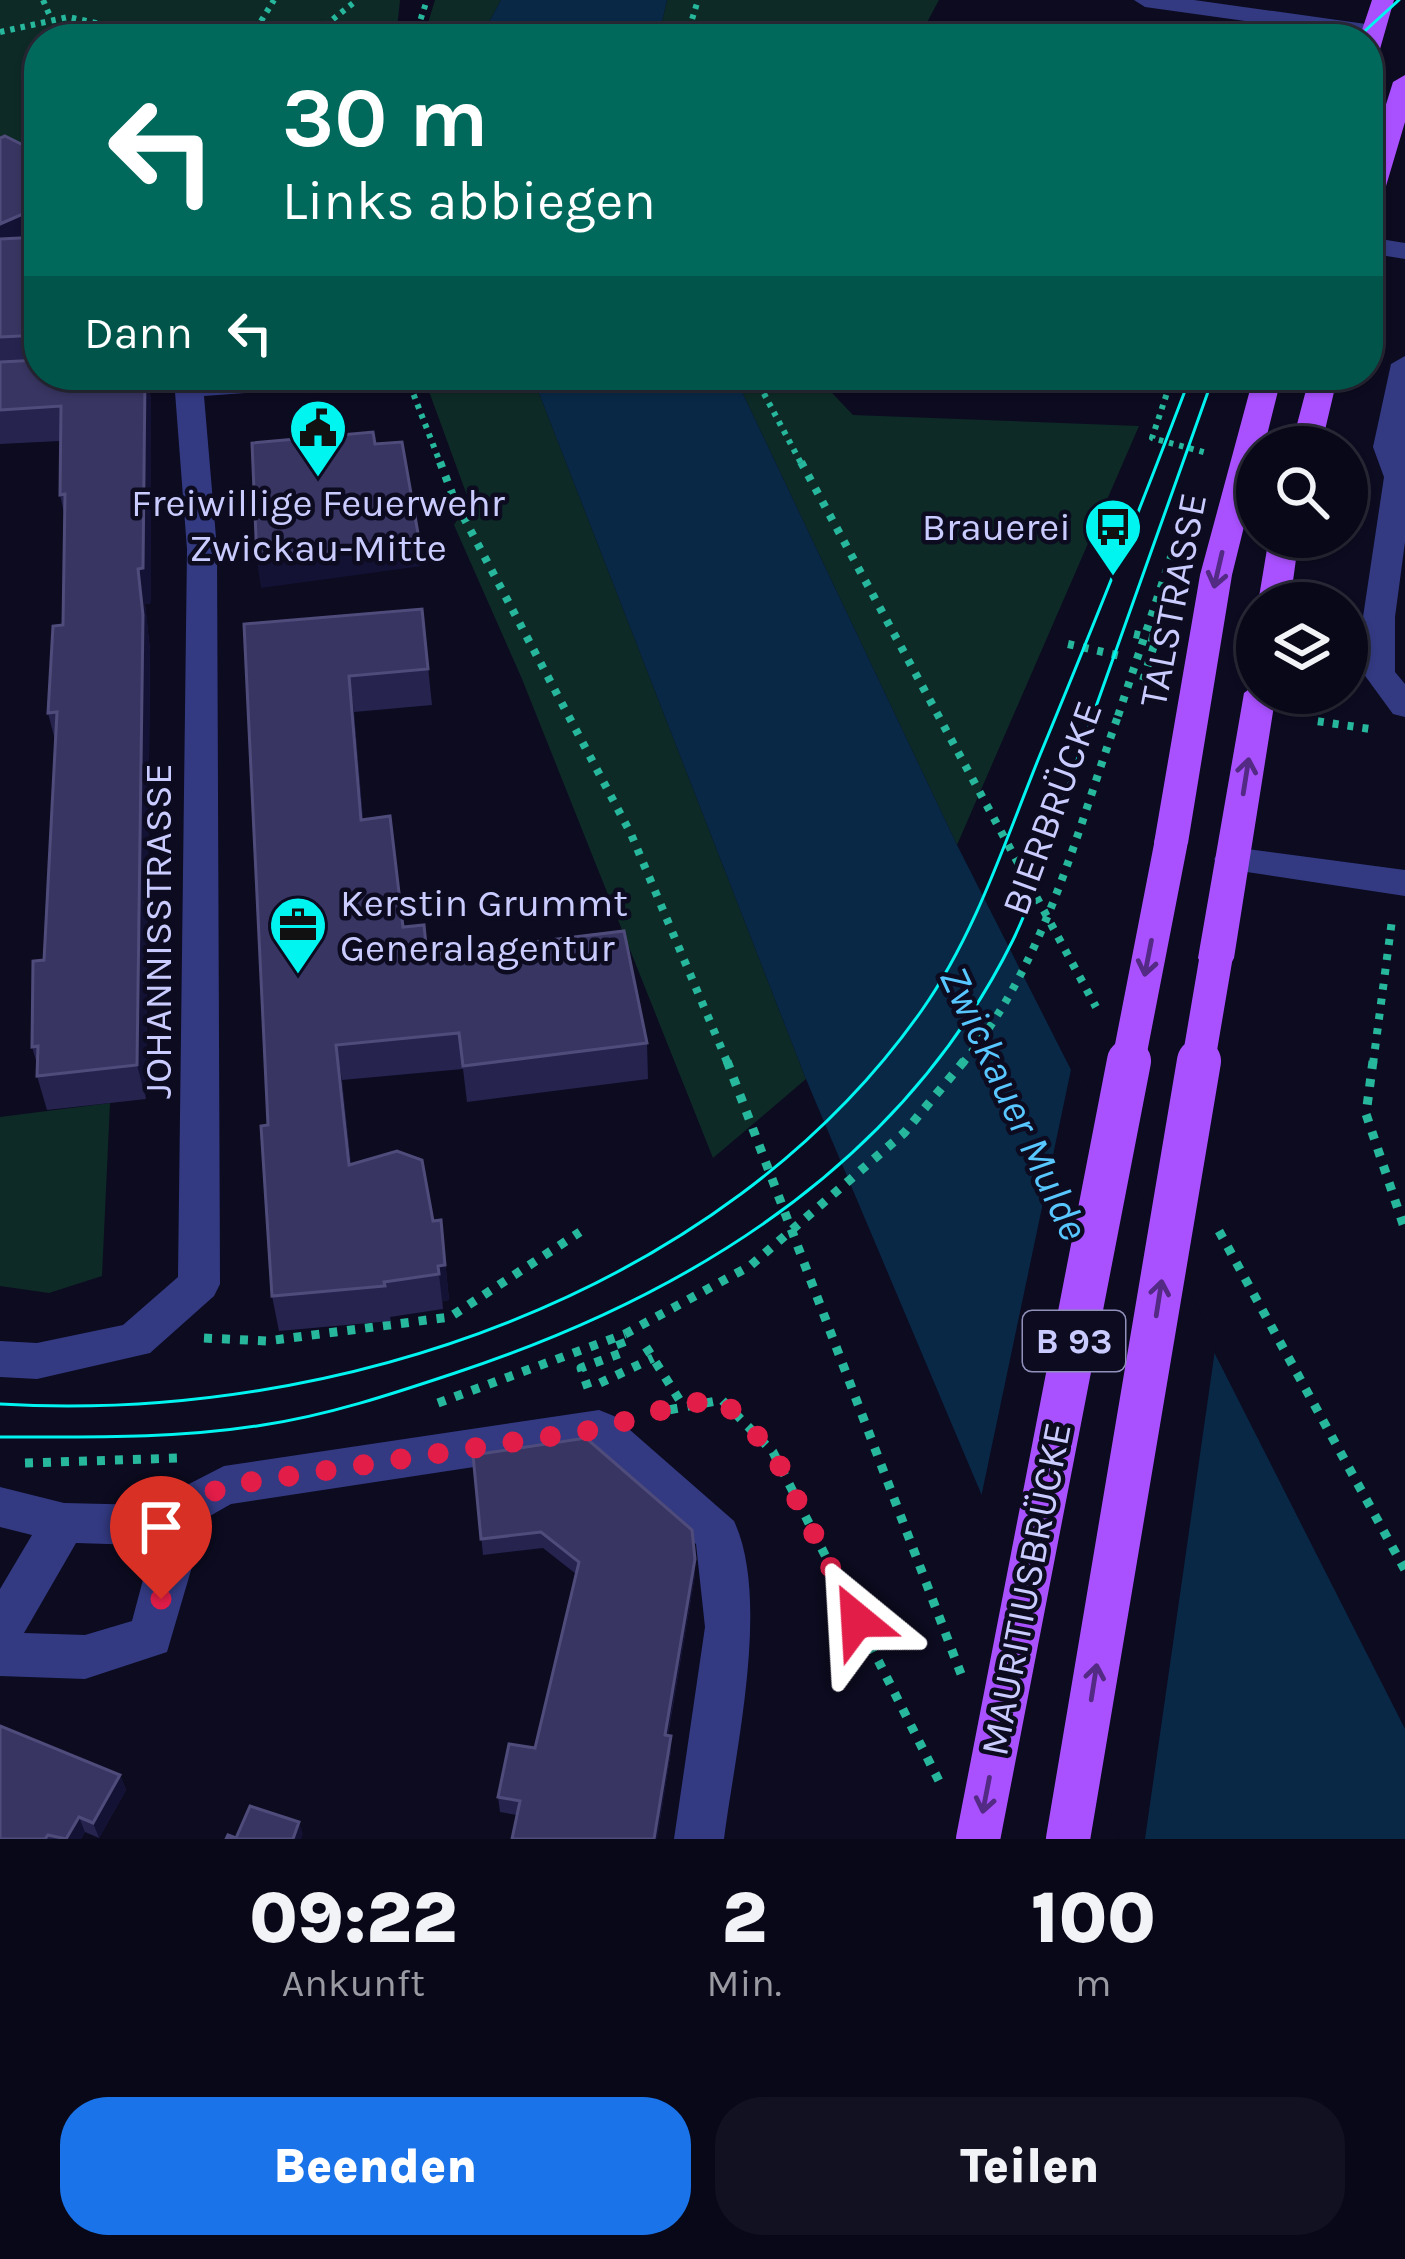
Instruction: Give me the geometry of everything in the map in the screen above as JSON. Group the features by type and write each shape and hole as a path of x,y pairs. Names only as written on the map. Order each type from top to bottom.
{"main road":[{"path":"1383,154 1405,82"},
{"name":"TALSTRASSE","path":"1171,843 1216,575 1264,390"},
{"path":"1311,426 1320,390"},
{"name":"B 93","path":"1232,859 1256,714"},
{"name":"MAURITIUSBRÜCKE","path":"978,1839 1171,843"},
{"name":"MAURITIUSBRÜCKE","path":"1068,1839 1232,859"}],"street":[{"path":"1145,0 1275,24"},
{"path":"1405,364 1388,447 1400,478 1379,616 1379,673 1405,706"},
{"name":"JOHANNISSTRASSE","path":"0,1359 37,1361 142,1336 199,1284 202,549 171,390"},
{"path":"1232,859 1403,883"},
{"path":"0,1507 64,1523 153,1525 224,1486 599,1429 718,1535 728,1627 699,1839"},
{"path":"0,1631 64,1523"},
{"path":"0,1654 85,1657 151,1637 172,1560 153,1525"}],"path":[{"path":"43,0 49,14"},
{"path":"328,24 357,0"},
{"path":"0,32 49,14 76,14 114,24"},
{"path":"412,390 455,501 632,834 696,982 966,1688"},
{"path":"762,390 1099,1011"},
{"path":"1167,390 1152,438 1202,449"},
{"name":"BIERBRÜCKE","path":"602,1345 750,1266 904,1133 972,1052 1004,1005 1048,915 1118,716 1138,635 1180,530"},
{"path":"1138,635 1156,638 1141,687"},
{"path":"1068,644 1125,657"},
{"path":"1317,714 1316,721 1373,729"},
{"path":"1403,883 1388,938 1366,1114 1405,1230"},
{"path":"1210,1216 1405,1570"},
{"path":"142,1336 267,1341 450,1317 506,1285 580,1232"},
{"path":"622,1335 624,1352 580,1368 588,1389 653,1358"},
{"path":"646,1347 682,1404"},
{"path":"599,1429 682,1404 722,1400 773,1452 942,1788"}],"green space":[{"path":"0,0 400,0 398,24 24,24 24,160 0,157"},
{"path":"435,0 501,0 488,24 428,24"},
{"path":"667,0 939,0 926,24 661,24"},
{"path":"428,390 538,390 806,1079 713,1158 522,679 454,525 469,501"},
{"path":"741,390 829,390 853,415 1139,426 957,845"},
{"path":"110,1103 102,1276 49,1293 0,1286 0,1117"}],"water":[{"path":"501,0 667,0 661,24 488,24"},
{"name":"Zwickauer Mulde","path":"538,390 741,390 957,845 1405,1729 1405,1839 1127,1839 806,1079"}],"pier":[{"path":"1073,1060 1216,1343 1145,1839 1121,1839 979,1507"}],"building":[{"path":"0,138 24,146 24,214 0,224"},
{"path":"24,238 24,336 0,337 0,239"},
{"path":"24,361 24,390 145,390 143,568 138,569 143,615 137,1065 37,1076 38,1046 32,1047 33,961 44,960 57,712 48,713 53,626 63,625 61,406 0,410 0,362"},
{"path":"373,432 375,444 402,442 419,539 257,561 252,443"},
{"path":"422,609 428,669 349,676 361,820 390,816 403,927 424,925 427,955 624,931 647,1043 463,1066 459,1033 336,1045 349,1165 397,1151 422,1160 433,1221 441,1220 445,1265 438,1266 439,1274 384,1282 385,1286 272,1296 261,1126 268,1125 244,624"},
{"path":"586,1438 692,1530 695,1559 665,1735 671,1736 654,1839 512,1839 520,1801 498,1797 509,1744 535,1748 579,1562 541,1532 481,1539 473,1455"},
{"path":"0,1726 120,1775 93,1823 79,1817 66,1839 48,1835 45,1839 0,1839"},
{"path":"250,1806 299,1822 293,1839 226,1839 228,1835 236,1838"}],"tram line":[{"path":"1373,24 1399,0"},
{"path":"0,1404 128,1404 258,1391 387,1363 512,1321 631,1264 741,1194 839,1109 922,1010 958,950 1002,853 1185,390"},
{"path":"0,1437 231,1430 312,1416 431,1381 541,1342 625,1305 704,1262 779,1212 849,1156 911,1092 966,1020 1023,919 1209,390"}],"place":[{"name":"Freiwillige Feuerwehr Zwickau-Mitte","path":"318,479"},
{"name":"Brauerei","path":"1113,578"},
{"name":"Kerstin Grummt Generalagentur","path":"298,976"}],"route":[{"path":"161,1599 172,1560 153,1525 224,1486 599,1429 682,1404 722,1400 773,1452 857,1620"}]}
